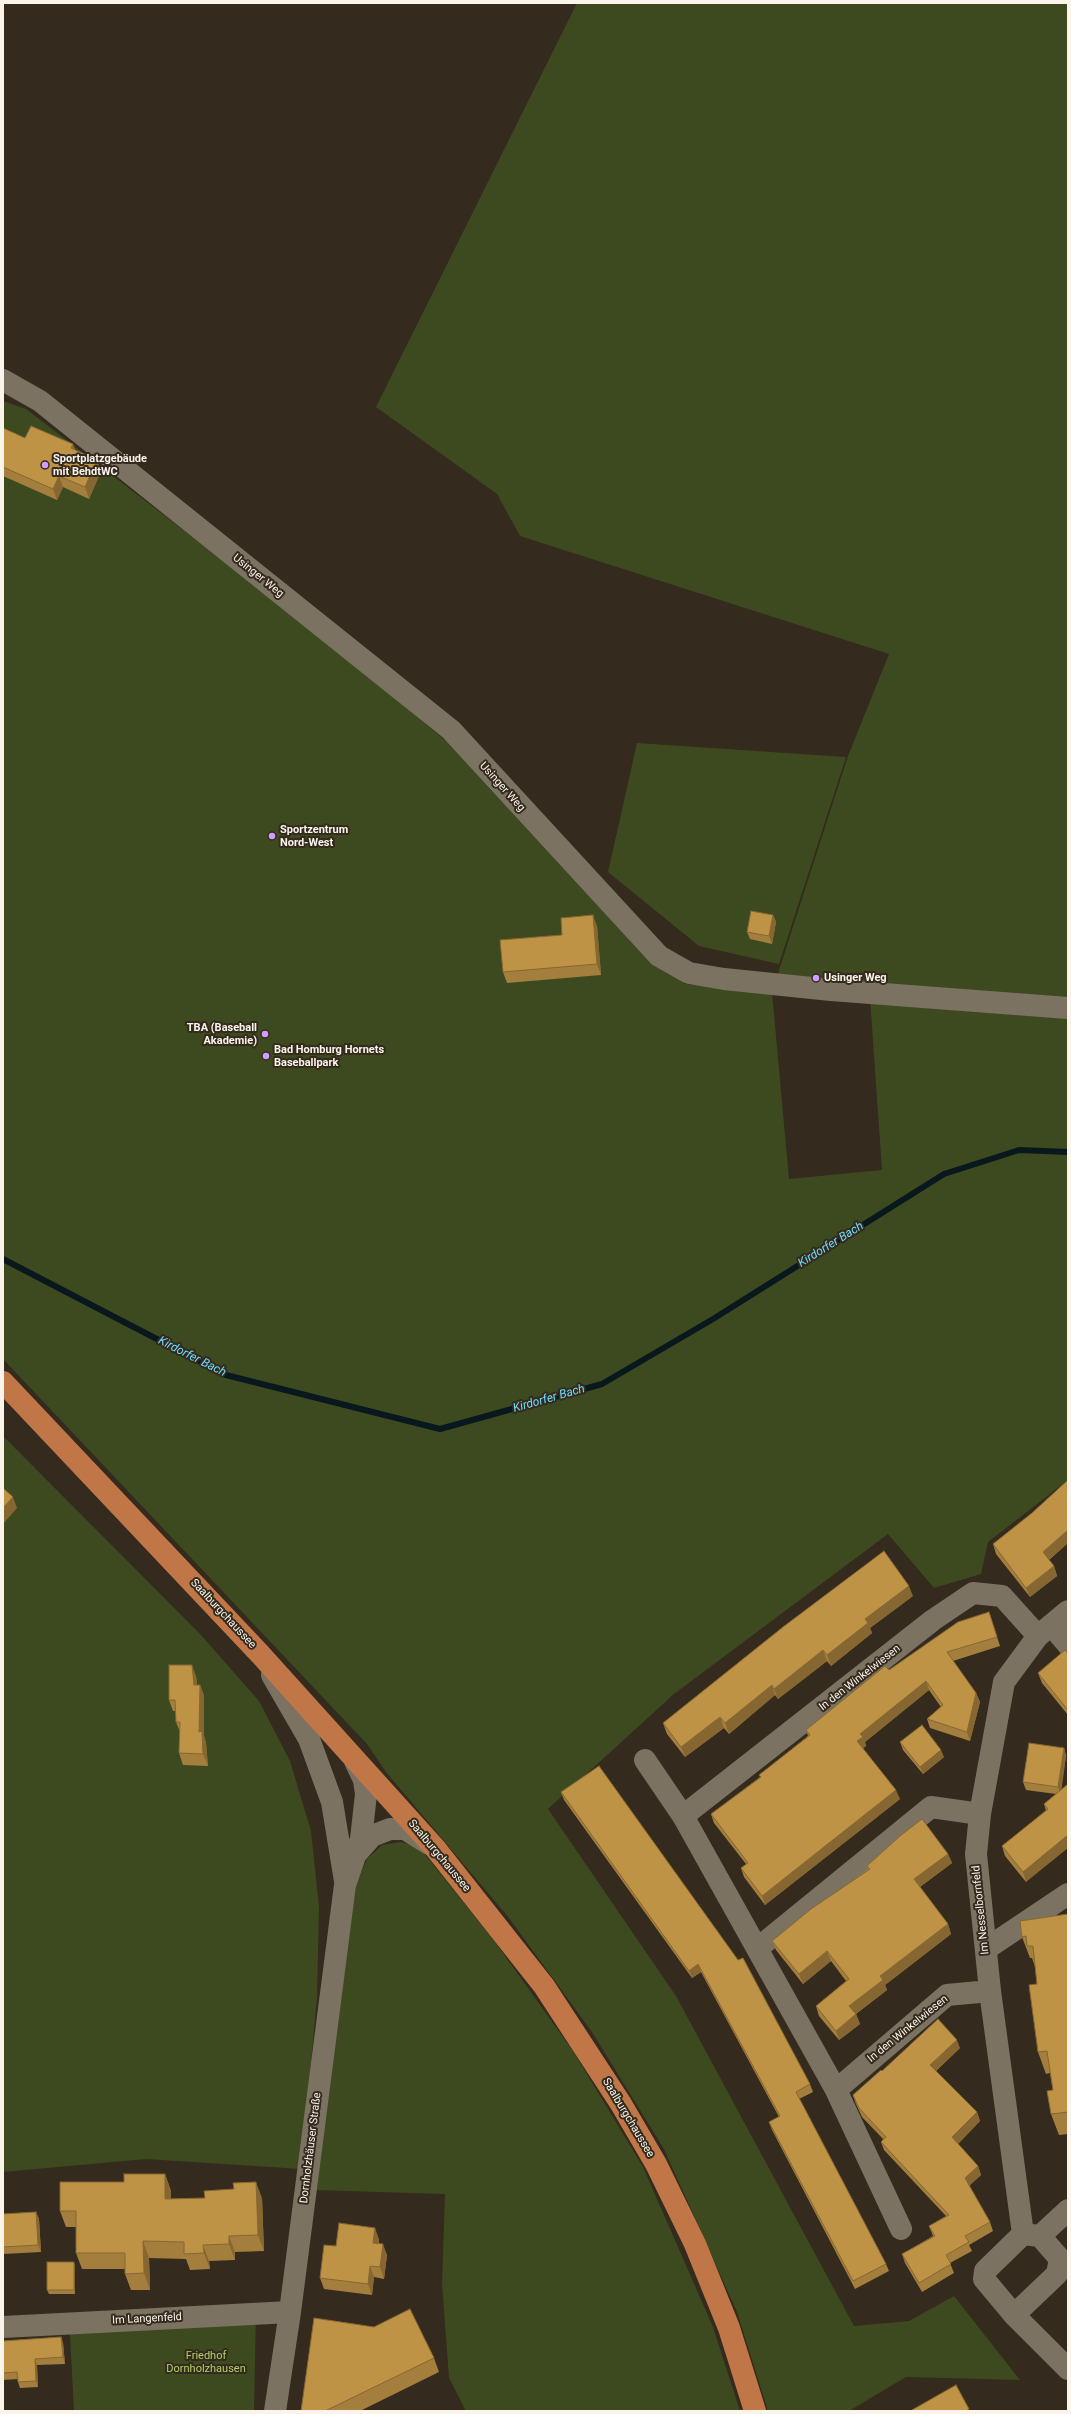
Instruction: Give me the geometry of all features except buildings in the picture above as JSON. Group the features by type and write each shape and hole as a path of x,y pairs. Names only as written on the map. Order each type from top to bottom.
{"main road":[{"name":"Saalburgchaussee","path":"3,1382 260,1654 435,1848 544,1986 621,2104 656,2164 695,2244 728,2328 756,2411"}],"street":[{"name":"Usinger Weg","path":"3,380 40,401 450,730 659,956 689,972 724,979 830,990 1068,1008"},
{"name":"In den Winkelwiesen","path":"683,1816 933,1620 973,1593 1002,1596 1045,1631 1068,1645"},
{"name":"Im Nesselbornfeld","path":"1031,2235 990,1990 976,1854 980,1814 1004,1682 1045,1631 1068,1611"},
{"name":"Dornholzhäuser Straße","path":"260,1654 309,1739 332,1802 346,1885"},
{"name":"Dornholzhäuser Straße","path":"275,2411 290,2312 346,1885 361,1839 366,1794 360,1770 353,1758"},
{"path":"645,1760 683,1816 836,2090 901,2228"},
{"path":"758,1948 931,1807 980,1814"},
{"name":"Dornholzhäuser Straße","path":"357,1853 372,1836 390,1829 405,1829 435,1848"},
{"path":"986,1949 1068,1894"},
{"name":"In den Winkelwiesen","path":"836,2090 947,1995 990,1990"},
{"path":"1068,2210 1031,2235 985,2271 984,2279 1014,2315 1068,2369"},
{"path":"1014,2315 1057,2274 1060,2259 1031,2235"},
{"name":"Im Langenfeld","path":"3,2327 290,2312"}],"green space":[{"path":"577,3 1068,3 1068,1480 988,1542 981,1574 934,1588 888,1534 674,1694 548,1809 676,1996 854,2326 909,2321 954,2296 1020,2380 906,2377 849,2411 768,2411 737,2312 664,2149 592,2032 509,1918 386,1772 367,1744 3,1359 3,401 26,409 312,629 477,767 649,954 685,984 772,992 848,756 889,654 520,536 497,494 376,407","holes":["772,992 870,998 882,1170 789,1179"]},
{"path":"637,743 846,757 779,964 699,946 608,872"},
{"path":"5,1438 202,1636 259,1701 290,1761 311,1831 319,1907 317,1998 301,2169 146,2159 3,2172 3,1439"},
{"path":"401,1842 419,1847 495,1942 573,2051 643,2167 713,2327 740,2411 466,2411 449,2378 442,2283 445,2194 315,2190 356,1884 367,1859 382,1845"},
{"name":"Friedhof Dornholzhausen","path":"256,2312 254,2411 74,2411 69,2317"}],"waterway":[{"name":"Kirdorfer Bach","path":"3,1259 226,1375 440,1429 602,1384 713,1319 944,1174 1019,1150 1068,1152"}],"place":[{"name":"Sportplatzgebäude mit BehdtWC","path":"45,465"},
{"name":"Sportzentrum Nord-West","path":"272,836"},
{"name":"Usinger Weg","path":"816,978"},
{"name":"TBA (Baseball Akademie)","path":"265,1034"},
{"name":"Bad Homburg Hornets Baseballpark","path":"266,1056"}]}
